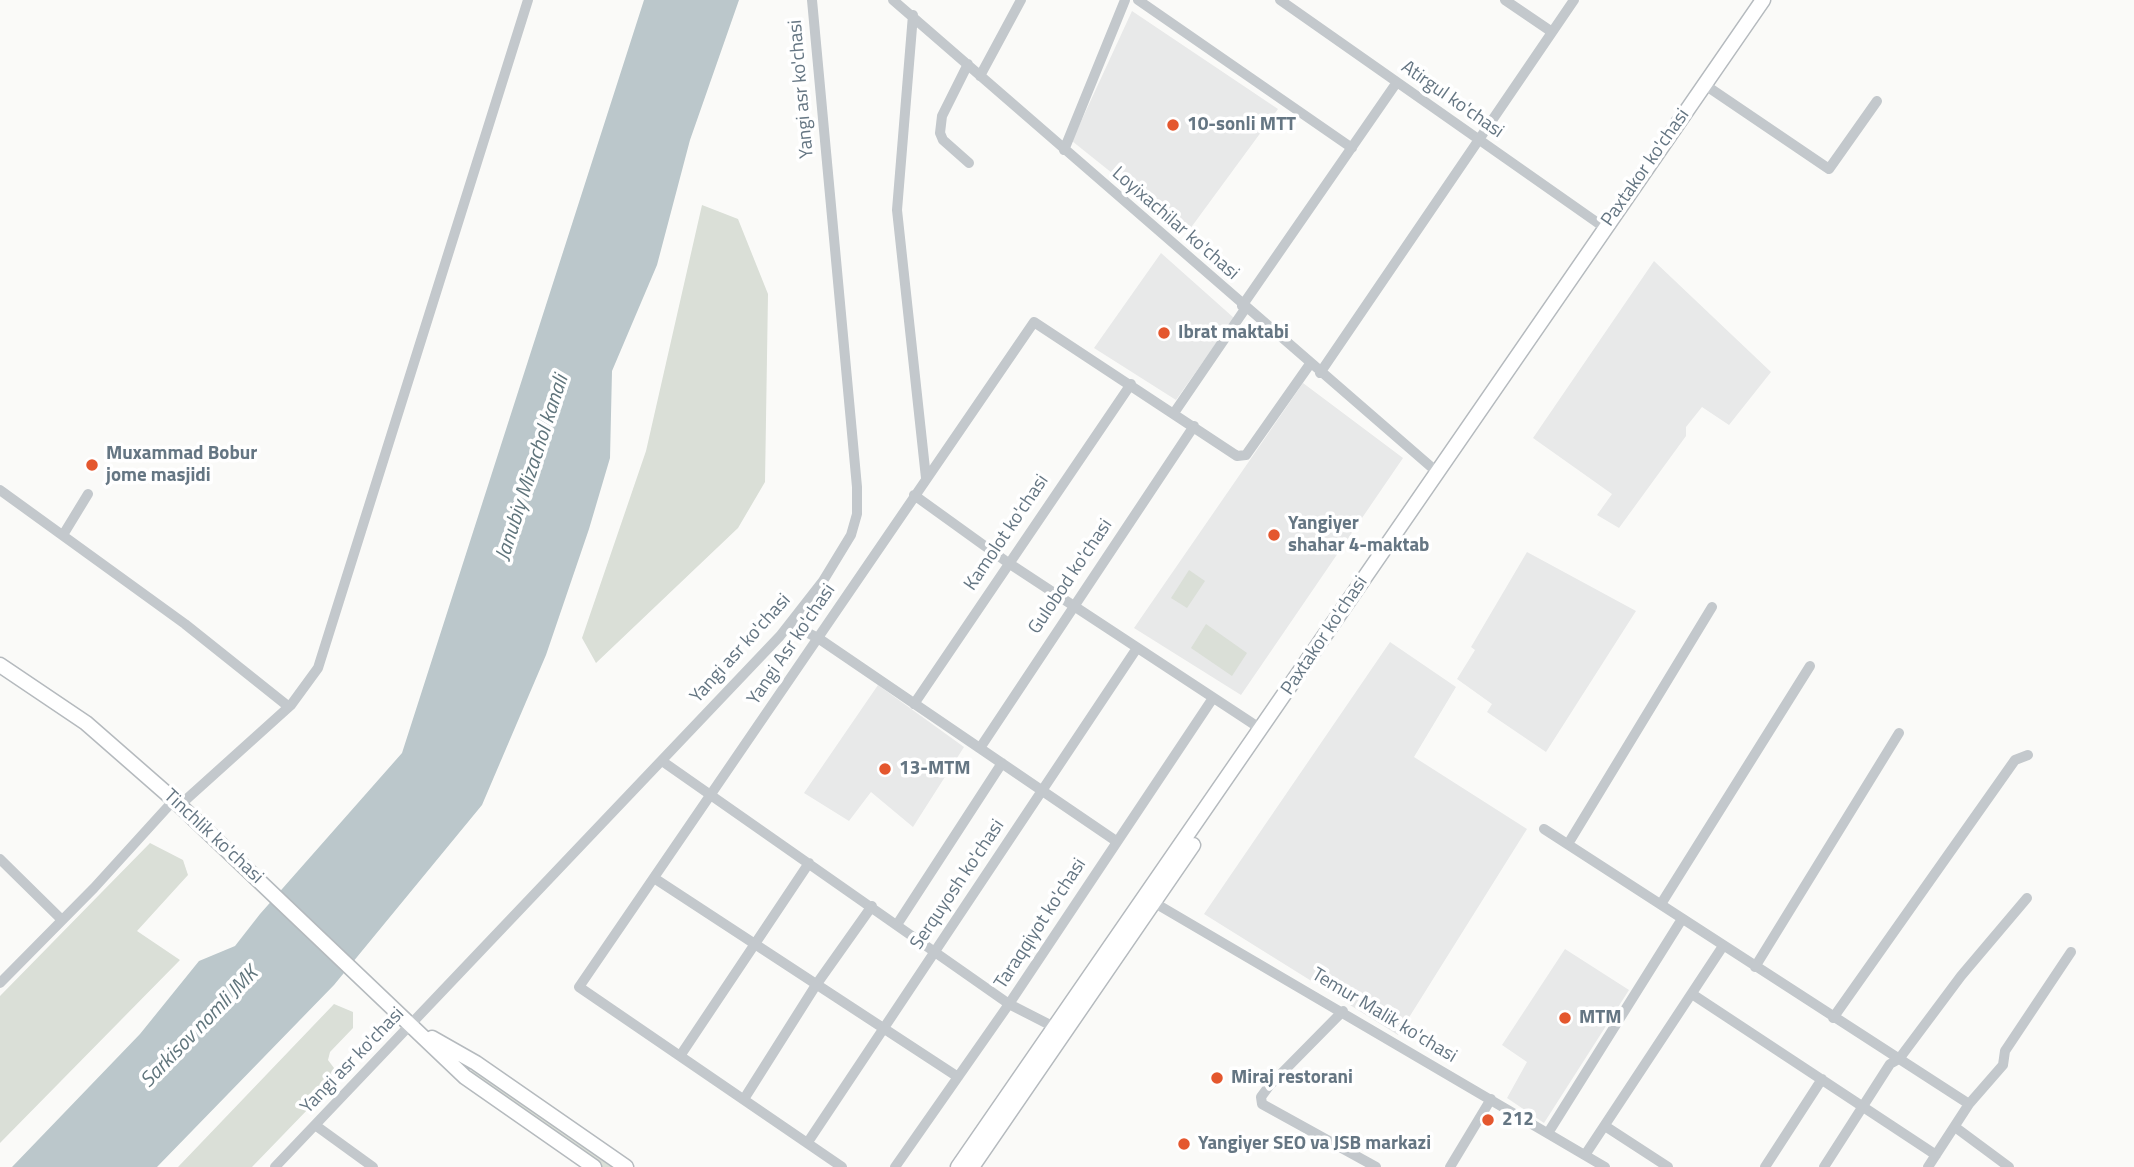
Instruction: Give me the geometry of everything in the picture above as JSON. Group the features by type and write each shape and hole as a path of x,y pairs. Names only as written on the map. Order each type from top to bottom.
{"main road":[{"name":"Paxtakor ko'chasi","path":"972,1167 1261,729 1763,0"},
{"name":"Paxtakor ko'chasi","path":"958,1167 1054,1027 1150,900 1774,0"},
{"name":"Tinchlik ko'chasi","path":"0,665 86,723 177,803 388,1007 465,1077 594,1167"},
{"name":"Tinchlik ko'chasi","path":"410,1027 476,1063 626,1167"}],"street":[{"path":"0,983 177,803 289,707 318,668 528,0"},
{"name":"Yangi asr ko'chasi","path":"275,1167 790,624 823,581 851,535 857,514 856,475 813,0"},
{"name":"Loyixachilar ko'chasi","path":"893,0 905,3 913,15 980,76 1437,472"},
{"path":"980,76 1021,0"},
{"path":"1064,150 1125,0"},
{"path":"1138,0 1352,148"},
{"name":"Atirgul ko'chasi","path":"1280,0 1605,228"},
{"path":"1505,0 1552,32"},
{"path":"1321,373 1574,0"},
{"path":"913,15 897,210 926,478"},
{"path":"968,64 942,116 940,133 943,140 970,163"},
{"path":"1174,413 1397,82"},
{"path":"1711,89 1829,169 1877,102"},
{"name":"Yangi Asr ko'chasi","path":"680,1056 579,987 1034,322 1130,384"},
{"path":"1130,384 1237,456 1243,457 1311,364"},
{"name":"Kamolot ko'chasi","path":"914,704 1007,562 1130,384"},
{"name":"Gulobod ko'chasi","path":"980,748 1194,426"},
{"path":"0,489 185,624 289,707"},
{"path":"63,535 88,494"},
{"path":"914,495 1007,562 1261,729"},
{"path":"1568,844 1712,607"},
{"path":"790,624 818,638 1116,841"},
{"name":"Serquyosh ko'chasi","path":"808,1142 1137,648"},
{"path":"1661,904 1810,666"},
{"name":"Taraqqiyot ko'chasi","path":"895,1167 1009,1004 1213,698"},
{"path":"1755,967 1899,733"},
{"path":"1833,1018 2015,760 2028,755"},
{"path":"662,761 898,923 1009,1004 1054,1027"},
{"path":"898,923 1002,764"},
{"path":"1544,829 1969,1104"},
{"path":"0,859 62,920"},
{"path":"809,863 680,1056 842,1167"},
{"path":"654,878 958,1077"},
{"path":"1824,1167 1890,1064 1899,1059 1961,976 2027,898"},
{"name":"Temur Malik ko'chasi","path":"1150,900 1343,1011 1601,1166"},
{"path":"744,1099 816,985 872,906"},
{"path":"1548,1133 1682,919"},
{"path":"1586,1155 1723,946"},
{"path":"1928,1167 1969,1104 2003,1065 2006,1051 2071,952"},
{"path":"1692,994 1936,1155"},
{"path":"1343,1011 1269,1086 1261,1097 1262,1104 1376,1167"},
{"path":"1765,1167 1822,1079"},
{"path":"1450,1167 1491,1099"},
{"path":"315,1125 373,1167"},
{"path":"1605,1126 1668,1167"},
{"path":"1955,1127 2009,1167"}],"shaded area":[{"name":"10-sonli MTT","path":"1132,11 1278,109 1187,233 1072,141"},
{"path":"702,205 738,219 768,294 765,482 738,528 596,663 582,638 646,451"},
{"name":"Ibrat maktabi","path":"1161,253 1234,318 1176,400 1094,348"},
{"path":"1654,261 1771,372 1729,425 1702,407 1686,427 1686,436 1619,528 1597,515 1612,494 1533,438"},
{"name":"Yangiyer shahar 4-maktab","path":"1303,383 1403,458 1241,695 1134,628"},
{"path":"1527,552 1636,611 1546,752 1487,712 1492,704 1457,679 1475,650 1471,647"},
{"path":"1189,570 1205,581 1187,608 1171,598"},
{"path":"1206,624 1247,653 1232,676 1191,648"},
{"path":"1390,642 1456,687 1414,757 1527,829 1398,1035 1204,914"},
{"name":"13-MTM","path":"878,685 964,747 913,827 871,792 849,821 804,793"},
{"path":"150,843 183,860 188,875 137,931 180,960 0,1143 0,996"},
{"name":"MTM","path":"1565,949 1629,990 1544,1123 1507,1098 1527,1062 1502,1045"},
{"path":"334,1004 353,1012 353,1028 330,1052 328,1060 340,1076 252,1167 178,1167"},
{"path":"473,1067 613,1167 602,1167 470,1074"}],"water":[{"path":"644,0 739,0 690,140 657,265 612,371 610,458 589,529 546,655 482,805 334,985 157,1167 12,1167 140,1034 199,961 235,946 402,753"}],"place":[{"name":"10-sonli MTT","path":"1173,125"},
{"name":"Ibrat maktabi","path":"1164,333"},
{"name":"Muxammad Bobur jome masjidi","path":"92,465"},
{"name":"Yangiyer shahar 4-maktab","path":"1274,535"},
{"name":"13-MTM","path":"885,769"},
{"name":"MTM","path":"1565,1018"},
{"name":"Miraj restorani","path":"1217,1078"},
{"name":"212","path":"1488,1120"},
{"name":"Yangiyer SEO va JSB markazi","path":"1184,1144"}],"water label":[{"name":"Janubiy Mizachol kanali","path":"533,468"},
{"name":"Sarkisov nomli JMK","path":"200,1028"}]}
